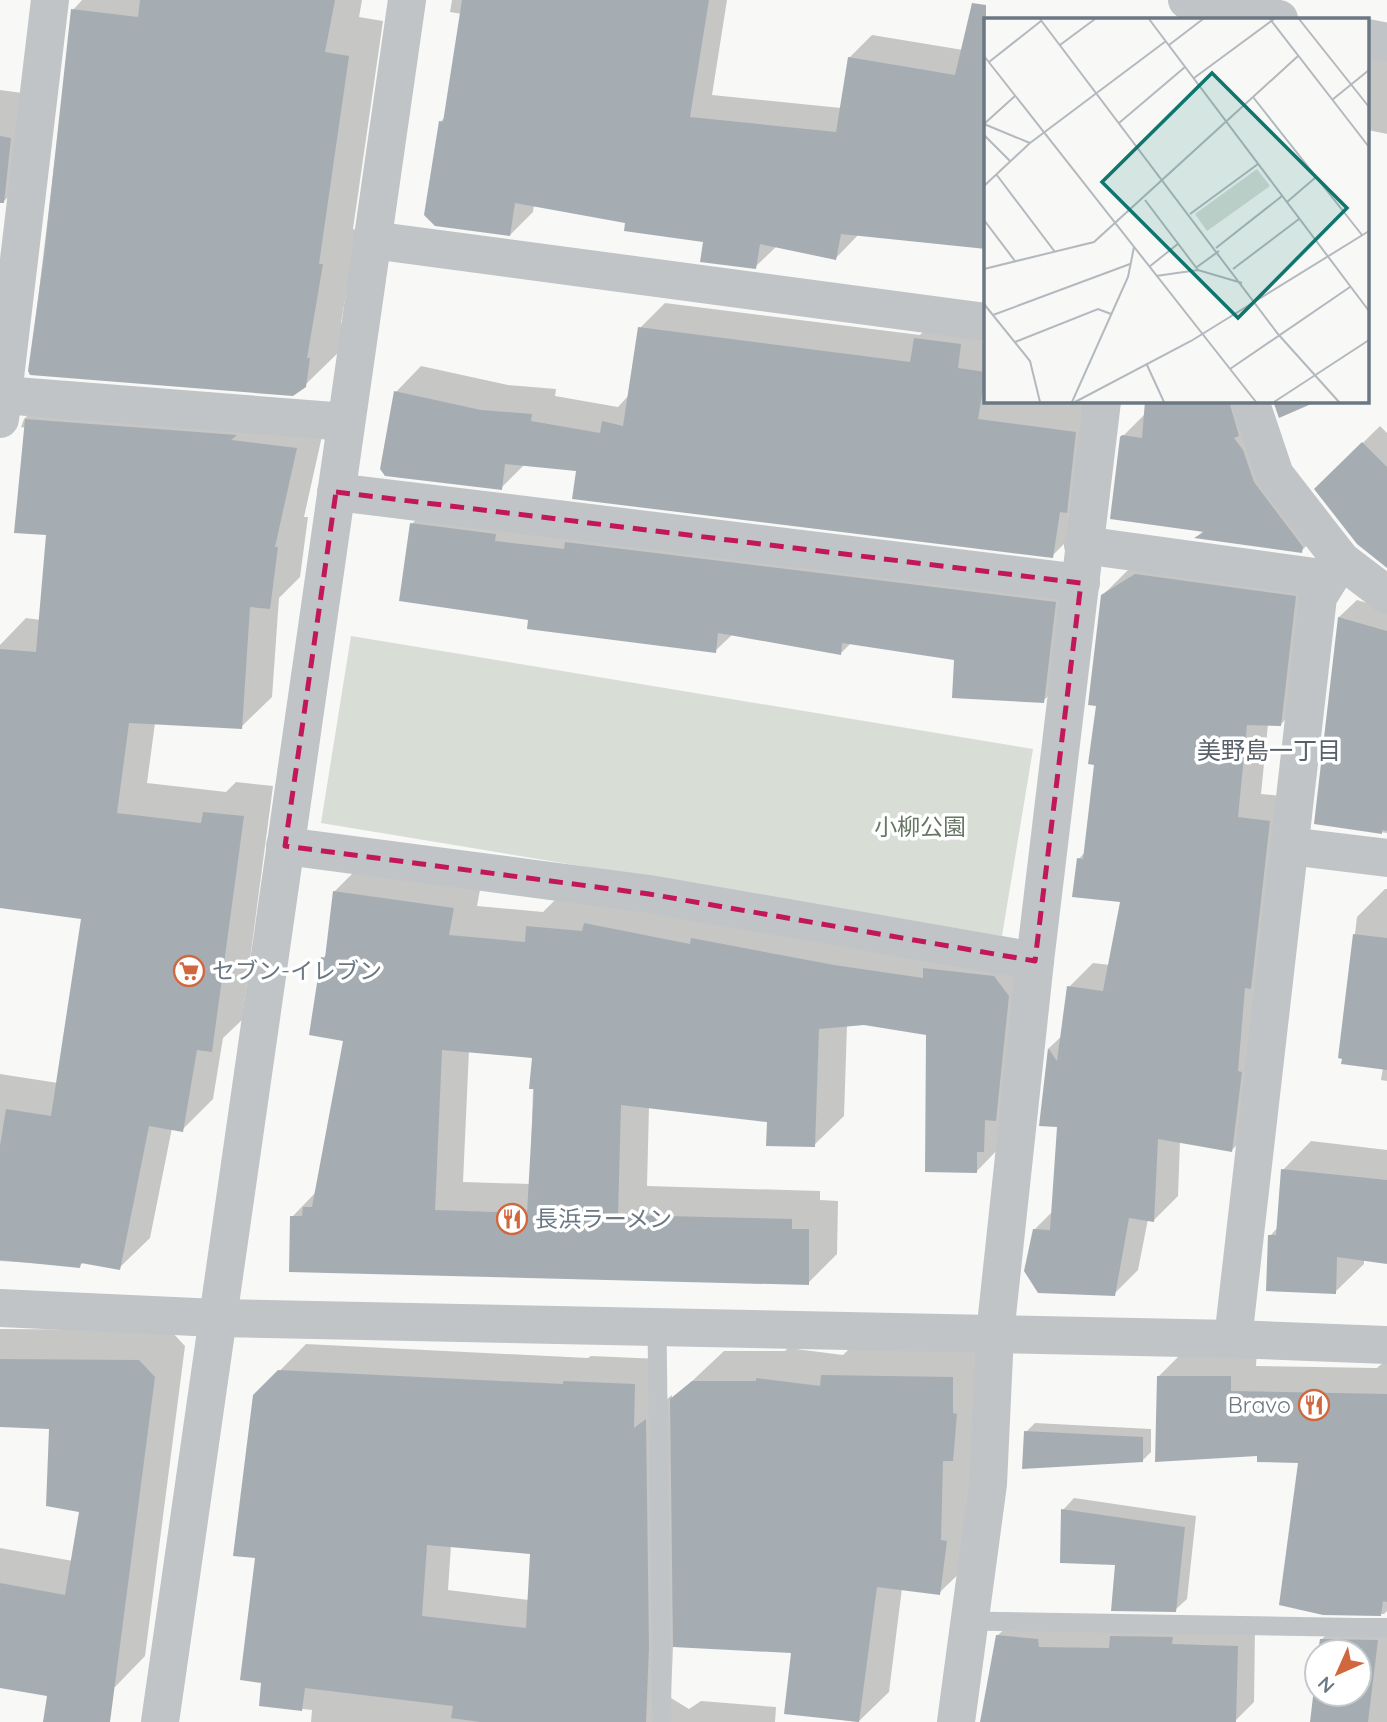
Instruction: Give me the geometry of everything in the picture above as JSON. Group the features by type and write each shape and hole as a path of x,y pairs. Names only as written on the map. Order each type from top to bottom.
{"street":[{"path":"50,0 1,407 346,422"},
{"path":"160,1722 407,0"},
{"path":"1175,18 1177,0"},
{"path":"1186,0 1274,18"},
{"path":"372,240 984,323"},
{"path":"956,1722 988,1484 995,1334 1035,961 1102,402"},
{"path":"1250,402 1275,475 1335,570"},
{"path":"336,492 1081,583"},
{"path":"1083,545 1335,570 1387,595"},
{"path":"1233,1339 1318,597 1335,570"},
{"path":"285,846 649,894 1035,961"},
{"path":"1289,846 1387,858"},
{"path":"0,1308 217,1318 1233,1339 1387,1345"}],"lane":[{"path":"657,1327 662,1722"},
{"path":"969,1621 1387,1628"}],"highlighted area":[{"path":"336,492 1081,583 1035,961 649,894 285,846"}],"green space":[{"name":"小柳公園","path":"351,636 1033,749 1002,936 321,823"}],"building":[{"path":"140,0 335,0 325,52 349,56 319,264 323,264 307,358 310,358 306,387 293,396 30,375 28,371 44,256 71,9 138,17"},
{"path":"462,0 709,0 690,117 836,132 848,57 955,75 972,3 986,5 984,249 841,234 836,260 760,244 756,269 700,262 703,242 624,231 625,223 515,203 510,236 435,226 424,215 439,121 443,122"},
{"path":"0,136 11,138 4,203 0,203"},
{"path":"638,327 910,362 914,338 961,344 958,368 984,372 978,419 1076,432 1067,513 1060,512 1053,558 572,499 576,471 505,464 502,490 385,476 380,469 394,391 481,410 532,414 531,421 600,433 602,421 623,426"},
{"path":"1145,402 1229,402 1239,436 1234,438 1243,450 1254,482 1303,547 1302,553 1194,538 1204,532 1110,519 1120,437 1142,438"},
{"path":"1273,402 1316,402 1279,418"},
{"path":"25,419 237,435 231,440 297,448 275,547 278,547 270,609 250,607 242,729 129,723 117,813 201,823 203,812 244,816 212,1052 197,1050 183,1132 149,1126 120,1270 81,1263 80,1268 0,1260 0,1146 6,1109 51,1116 81,919 0,908 0,649 36,652 46,535 14,533"},
{"path":"1362,442 1387,467 1387,568 1357,544 1314,489"},
{"path":"410,523 496,534 495,541 564,549 565,542 1056,602 1044,703 952,698 954,660 842,643 841,655 718,633 716,653 527,629 528,620 399,601"},
{"path":"1135,574 1296,596 1281,726 1247,725 1238,817 1270,821 1251,989 1245,988 1238,1071 1242,1072 1232,1152 1158,1139 1154,1222 1129,1218 1115,1296 1038,1293 1024,1271 1033,1229 1050,1230 1057,1127 1039,1126 1048,1048 1057,1061 1067,986 1103,991 1120,902 1072,897 1077,858 1083,859 1094,765 1088,764 1096,706 1088,705 1101,595"},
{"path":"1338,617 1387,631 1387,831 1382,830 1382,834 1314,824"},
{"path":"333,891 454,908 449,935 525,942 526,926 582,931 584,923 690,944 691,938 834,965 923,978 923,968 994,976 1009,996 996,1121 985,1120 984,1152 977,1152 977,1173 925,1172 926,1035 864,1025 819,1029 815,1147 766,1146 767,1122 621,1105 618,1215 792,1219 792,1229 809,1229 809,1285 289,1272 290,1216 302,1216 303,1207 312,1207 343,1041 309,1035 321,957 325,958","holes":["442,1050 532,1058 529,1089 534,1089 527,1213 435,1210"]},
{"path":"1353,934 1387,938 1387,1070 1341,1064 1342,1059 1338,1058"},
{"path":"1281,1169 1387,1180 1387,1264 1337,1257 1336,1294 1266,1291 1268,1235 1276,1235"},
{"path":"0,1359 139,1360 155,1377 110,1722 43,1722 47,1696 0,1688 0,1583 65,1595 79,1512 46,1506 49,1429 0,1427"},
{"path":"278,1370 563,1384 563,1381 635,1384 634,1428 646,1419 649,1647 646,1722 480,1722 451,1718 453,1706 305,1688 302,1711 259,1706 261,1683 240,1680 255,1558 233,1556 253,1395","holes":["427,1545 530,1554 526,1628 422,1616"]},
{"path":"821,1375 953,1377 953,1413 957,1414 953,1461 943,1461 941,1540 947,1541 940,1595 877,1587 859,1722 784,1714 791,1653 673,1647 670,1399 692,1381 756,1381 756,1378 820,1386"},
{"path":"1157,1376 1231,1376 1231,1391 1387,1394 1387,1602 1383,1601 1381,1616 1323,1615 1279,1605 1298,1463 1257,1462 1257,1456 1155,1462"},
{"path":"1024,1431 1143,1437 1143,1462 1022,1469"},
{"path":"1061,1509 1185,1527 1176,1612 1111,1611 1115,1565 1060,1563"},
{"path":"996,1635 1038,1639 1039,1647 1109,1648 1110,1636 1173,1637 1172,1644 1238,1646 1236,1722 980,1722"},
{"path":"1373,1640 1378,1640 1373,1681"},
{"path":"1312,1708 1370,1708 1368,1722 1310,1722"}],"place":[{"name":"セブン-イレブン","path":"189,971"},
{"name":"長浜ラーメン","path":"512,1219"},
{"name":"Bravo","path":"1314,1405"}],"district":[{"name":"美野島一丁目","path":"1269,751"}]}
